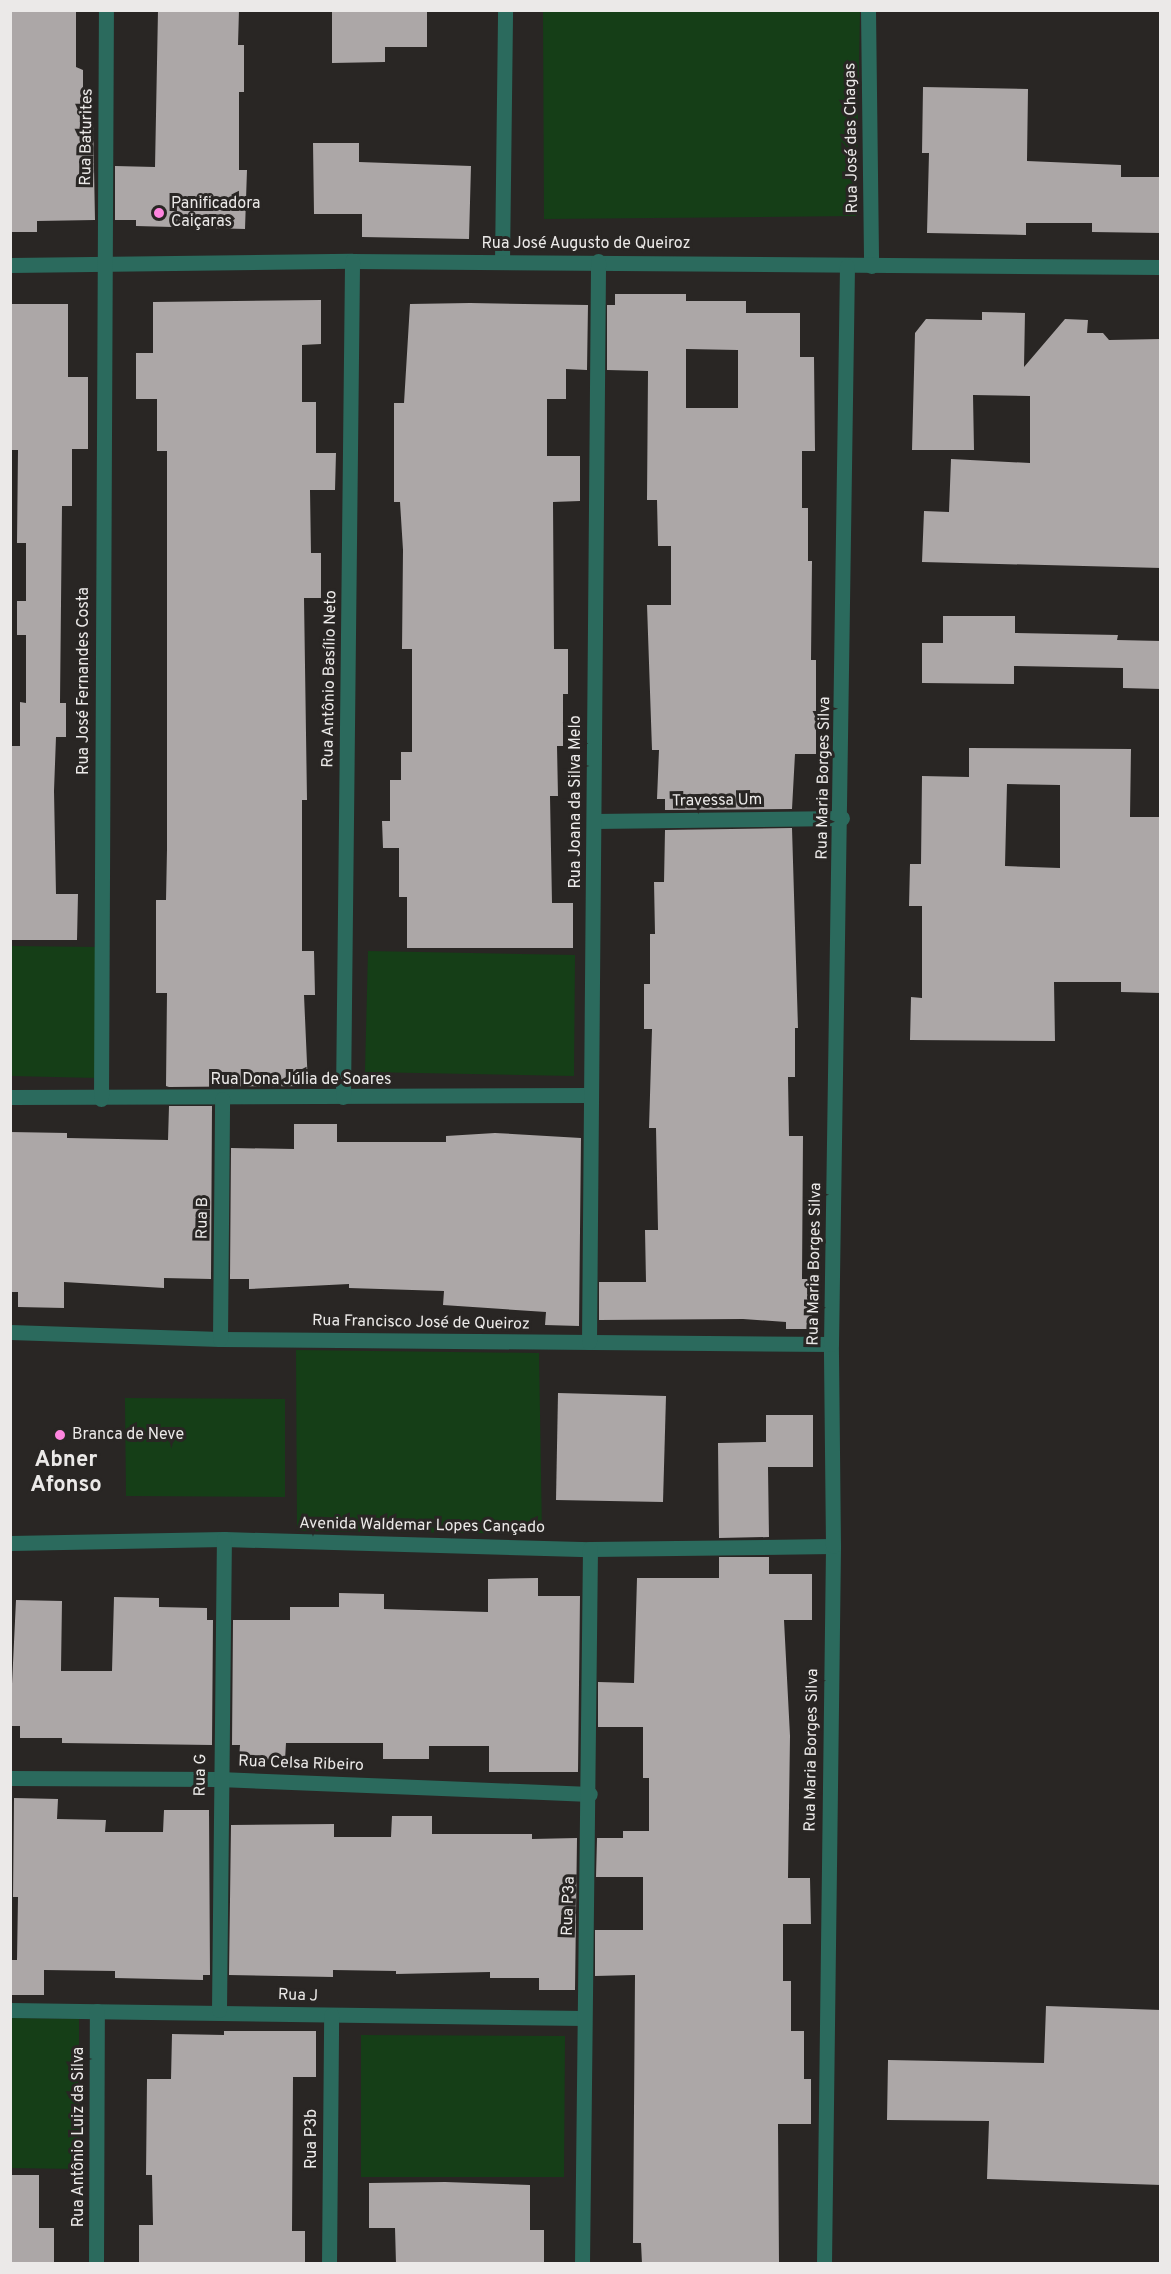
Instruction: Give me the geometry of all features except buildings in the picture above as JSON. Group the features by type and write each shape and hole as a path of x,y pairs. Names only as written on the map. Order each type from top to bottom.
{"street":[{"name":"Rua Baturites","path":"103,264 106,10"},
{"path":"502,262 505,10"},
{"name":"Rua José das Chagas","path":"868,10 871,266"},
{"name":"Rua Antônio Basílio Neto","path":"343,1097 352,261"},
{"name":"Rua José Augusto de Queiroz","path":"10,265 598,261 847,266 1161,267"},
{"name":"Rua Joana da Silva Melo","path":"589,1342 598,261"},
{"name":"Rua José Fernandes Costa","path":"101,1098 103,264"},
{"name":"Rua Maria Borges Silva","path":"824,2264 833,1546 831,1344 842,818 847,266"},
{"name":"Travessa Um","path":"594,821 842,818"},
{"name":"Rua Dona Júlia de Soares","path":"10,1097 591,1095"},
{"name":"Rua B","path":"220,1339 222,1098"},
{"name":"Rua Francisco José de Queiroz","path":"10,1332 220,1339 831,1344"},
{"name":"Avenida Waldemar Lopes Cançado","path":"10,1543 224,1539 590,1549 833,1546"},
{"name":"Rua G","path":"219,2010 219,1779 224,1539"},
{"name":"Rua P3a","path":"582,2264 584,2018 590,1794 590,1549"},
{"name":"Rua Celsa Ribeiro","path":"10,1778 219,1779 590,1794"},
{"name":"Rua J","path":"10,2010 219,2010 331,2015 584,2018"},
{"name":"Rua Antônio Luiz da Silva","path":"96,2264 97,2011"},
{"name":"Rua P3b","path":"329,2264 331,2015"}],"green space":[{"path":"543,11 860,11 856,216 544,219"},
{"path":"11,946 98,947 97,1078 11,1076"},
{"path":"368,951 575,955 574,1076 365,1072"},
{"path":"296,1350 539,1353 542,1534 297,1531"},
{"path":"125,1398 285,1399 285,1497 126,1496"},
{"path":"11,2018 79,2019 79,2169 11,2168"},
{"path":"361,2035 565,2036 564,2177 361,2177"}],"place":[{"name":"Panificadora Caiçaras","path":"159,213"},
{"name":"Branca de Neve","path":"60,1435"}],"district":[{"name":"Abner Afonso","path":"66,1472"}]}
